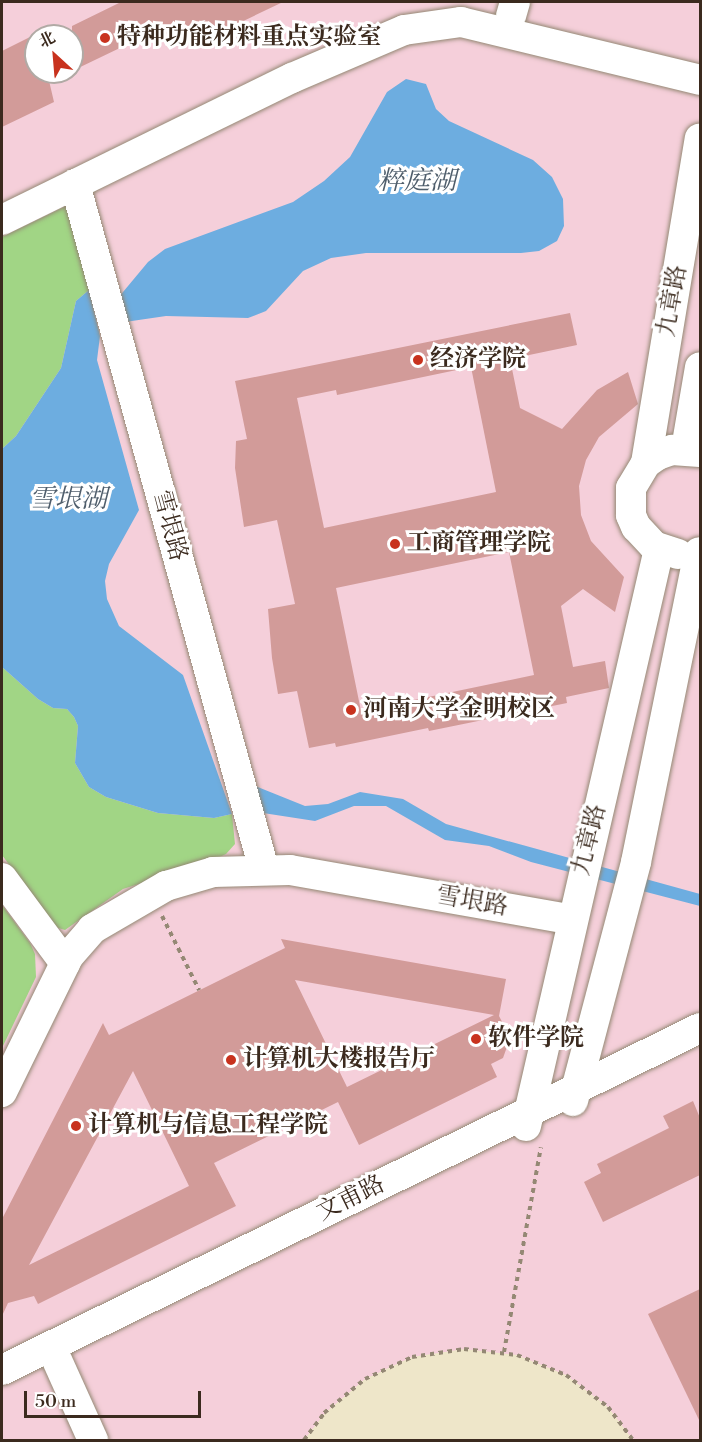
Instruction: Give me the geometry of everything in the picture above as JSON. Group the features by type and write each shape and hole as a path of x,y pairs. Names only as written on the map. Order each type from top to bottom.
{"lane":[{"path":"2,198 284,60 398,11 463,3 513,9 700,60"},
{"path":"2,220 292,78 404,30 461,22 700,80"},
{"name":"九章路","path":"646,463 700,138"},
{"name":"雪垠路","path":"75,184 264,869"},
{"name":"九章路","path":"693,450 700,367"},
{"path":"693,450 665,452 646,463 631,488 631,515 644,538 658,549 680,555 700,551"},
{"name":"九章路","path":"549,1113 579,882 658,549"},
{"name":"九章路","path":"549,1113 624,904 636,862 700,551"},
{"name":"雪垠路","path":"2,1092 65,963 92,929 152,894 213,872 290,870 573,920"},
{"path":"2,878 65,963"},
{"name":"文甫路","path":"2,1387 549,1113 700,1028"},
{"name":"文甫路","path":"2,1370 549,1113 700,1046"},
{"path":"57,1360 93,1440"}],"path":[{"path":"152,894 199,990"},
{"path":"504,1352 549,1113"},
{"path":"304,1440 344,1395 388,1367 438,1351 504,1352 542,1363 588,1390 608,1407 633,1440"}],"shaded area":[{"name":"河南大学金明校区","path":"2,2 700,2 700,1440 633,1440 608,1407 566,1375 517,1355 464,1349 412,1357 365,1379 325,1413 304,1440 2,1440"}],"green space":[{"path":"66,206 89,290 76,301 61,368 16,436 2,449 2,237"},
{"path":"2,667 38,699 53,708 67,709 74,717 78,726 75,763 89,787 106,797 158,813 214,818 232,814 235,844 226,854 211,861 123,889 65,930 55,927 2,855"},
{"path":"2,905 30,943 35,954 36,977 2,1048"}],"water":[{"name":"粹庭湖","path":"406,79 426,84 436,109 449,121 533,160 552,177 563,199 564,226 557,241 539,251 521,253 366,253 331,258 303,271 266,311 248,318 166,316 125,322 118,298 148,262 165,249 293,202 324,181 350,157 387,92"},
{"name":"雪垠湖","path":"89,290 100,336 97,360 139,510 109,564 105,581 107,599 119,626 183,675 232,814 214,818 158,813 106,797 89,787 75,763 78,726 74,717 67,709 53,708 38,699 2,667 2,449 16,436 61,368 76,301"},
{"path":"253,785 305,806 328,804 360,792 403,799 446,824 700,894 700,906 531,862 489,846 445,840 386,806 354,806 315,821 263,813"}],"building":[{"name":"特种功能材料重点实验室","path":"121,2 283,2 191,46 181,27 152,41 149,34 84,65 84,24 76,24"},
{"name":"特种功能材料重点实验室","path":"24,40 24,84 50,84 54,102 2,127 2,51"},
{"path":"570,313 577,345 510,359 520,408 562,429 597,390 628,372 638,404 599,437 586,460 579,486 581,515 591,541 624,577 615,612 583,589 561,606 573,667 605,661 609,688 566,697 567,703 429,731 428,728 336,747 335,743 309,748 297,691 278,694 272,658 268,609 295,604 277,520 244,527 235,468 236,441 247,439 235,381","holes":["471,367 496,492 324,528 297,398 336,390 337,395","509,552 534,675 361,711 336,588"]},
{"path":"281,939 506,979 499,1016 509,1035 503,1058 491,1064 497,1077 359,1145 338,1102 214,1163 236,1206 38,1304 34,1296 8,1303 2,1316 2,1219 103,1023 109,1035 285,948","holes":["295,980 494,1015 347,1087","133,1071 189,1186 29,1265"]},
{"path":"693,1101 700,1118 700,1175 603,1222 584,1182 601,1173 597,1164 669,1128 663,1116"},
{"path":"700,1289 700,1422 648,1314"}],"place":[{"name":"特种功能材料重点实验室","path":"105,38"},
{"name":"经济学院","path":"418,360"},
{"name":"工商管理学院","path":"395,544"},
{"name":"河南大学金明校区","path":"351,710"},
{"name":"软件学院","path":"476,1039"},
{"name":"计算机大楼报告厅","path":"231,1060"},
{"name":"计算机与信息工程学院","path":"76,1126"}]}
